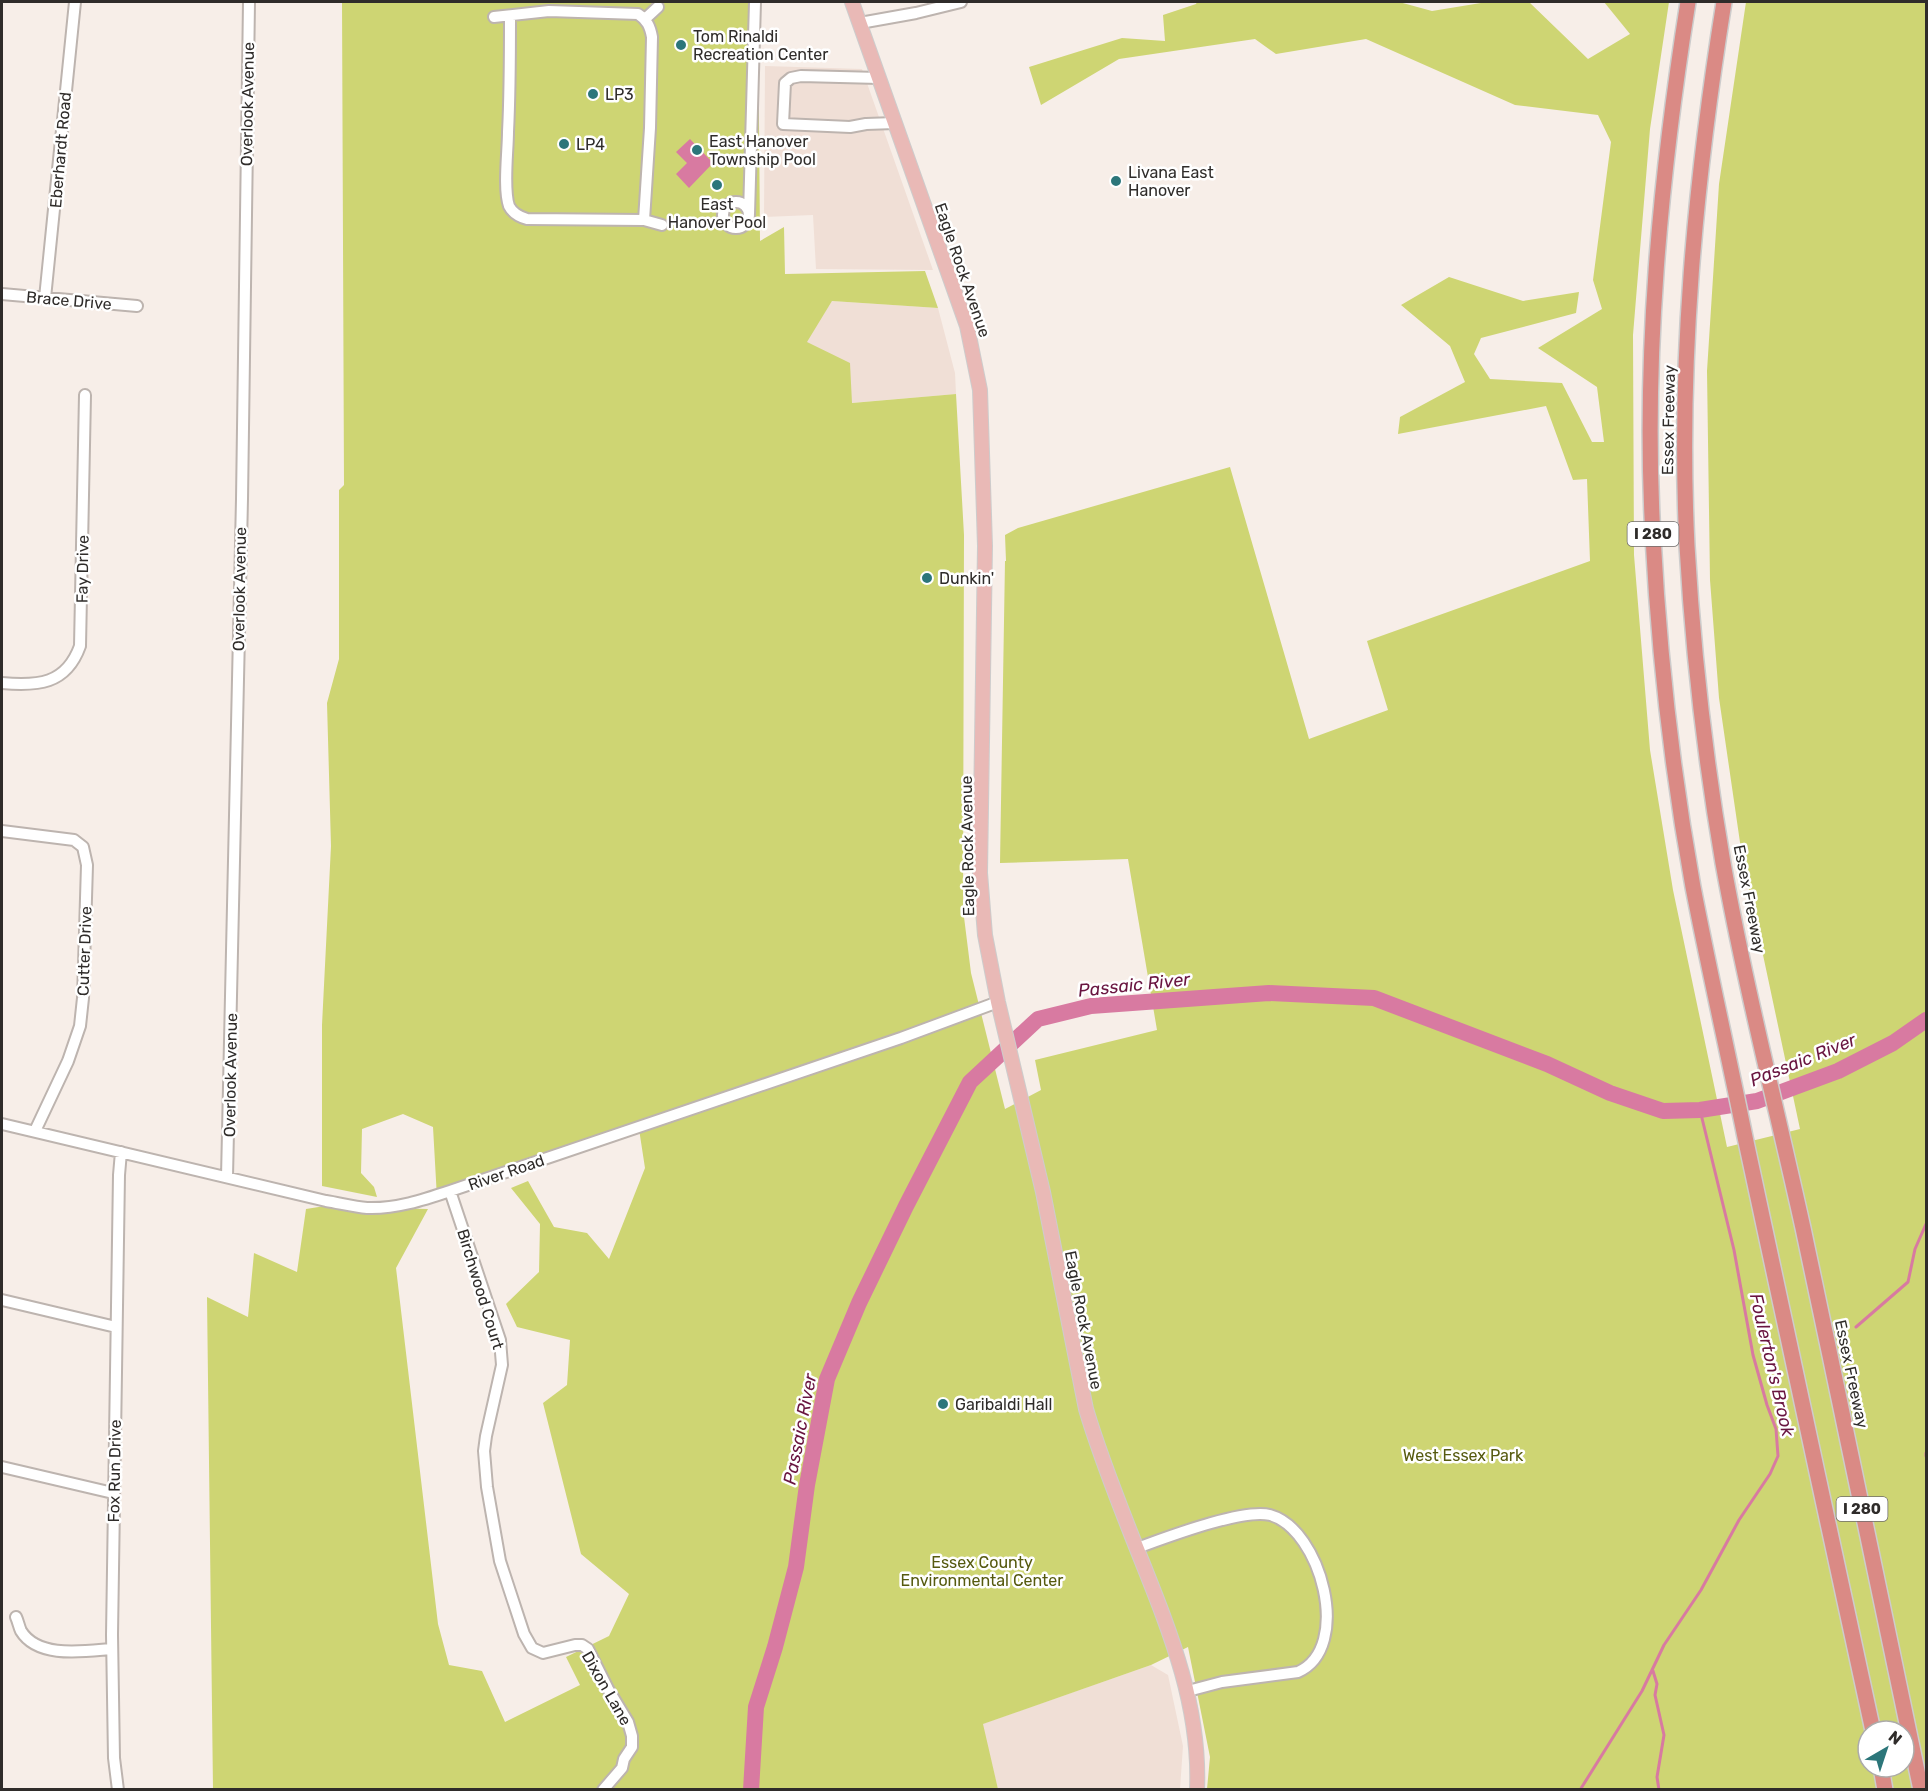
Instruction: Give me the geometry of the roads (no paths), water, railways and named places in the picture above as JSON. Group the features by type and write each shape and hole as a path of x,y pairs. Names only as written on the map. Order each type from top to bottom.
{"highway":[{"name":"Essex Freeway","path":"1688,2 1671,120 1660,231 1651,406 1653,535 1666,700 1693,885 1728,1063 1870,1719"},
{"name":"Essex Freeway","path":"1724,2 1703,141 1689,294 1685,464 1687,543 1698,681 1710,782 1734,916 1803,1228 1921,1790"},
{"path":"1902,1704 1926,1789"}],"main road":[{"name":"Eagle Rock Avenue","path":"852,2 967,326 980,390 985,546 980,873 985,935 996,996 1043,1192 1086,1409 1096,1444 1164,1618 1188,1691 1196,1739 1197,1790"}],"street":[{"name":"Eberhardt Road","path":"45,298 75,2"},
{"name":"Overlook Avenue","path":"227,1178 249,2"},
{"path":"749,214 755,2"},
{"path":"860,23 961,2"},
{"path":"494,17 510,16 549,6 638,14 645,19 652,37 650,128 644,220"},
{"path":"645,19 658,7"},
{"path":"510,16 507,179 508,201 511,210 518,217 527,219 644,220 662,225"},
{"path":"879,78 801,76 792,78 785,83 783,124 850,127 895,123"},
{"name":"Brace Drive","path":"2,294 137,306"},
{"name":"Fay Drive","path":"2,683 43,684 54,679 72,663 80,646 85,395"},
{"name":"Cutter Drive","path":"2,831 74,840 83,847 87,865 83,999 80,1026 68,1061 35,1131"},
{"name":"River Road","path":"2,1124 326,1201 366,1208 399,1206 450,1191 822,1065 996,996"},
{"name":"Fox Run Drive","path":"118,1790 114,1758 112,1649 116,1326 121,1152"},
{"name":"Birchwood Court","path":"450,1191 500,1340 502,1352 500,1377 486,1436 484,1469 500,1561 524,1634"},
{"path":"2,1300 116,1326"},
{"path":"2,1467 113,1493"},
{"path":"1137,1548 1230,1519 1261,1513 1282,1521 1297,1534 1320,1573 1327,1623 1321,1647 1308,1668 1299,1672 1222,1682 1188,1691"},
{"path":"16,1617 25,1635 34,1643 51,1650 112,1649"},
{"name":"Dixon Lane","path":"524,1634 532,1648 543,1653 575,1645 582,1645 588,1649 628,1722 632,1747 624,1759 622,1768 603,1790"}],"waterway":[{"name":"Passaic River","path":"751,1790 756,1707 796,1567 807,1485 827,1379 859,1303 970,1082 1038,1019 1091,1006 1269,993 1374,998 1547,1064 1610,1093 1663,1111 1700,1110 1757,1101 1838,1071 1893,1043 1926,1020"},
{"name":"Foulerton's Brook","path":"1580,1790 1642,1691 1664,1645 1701,1590 1739,1520 1770,1474 1778,1456 1776,1429 1753,1355 1734,1250 1700,1110"},
{"path":"1856,1327 1908,1282 1915,1249 1926,1224"},
{"path":"1653,1671 1657,1684 1655,1695 1664,1735 1657,1777 1659,1790"}],"place":[{"name":"Tom Rinaldi Recreation Center","path":"681,45"},
{"name":"LP3","path":"593,94"},
{"name":"LP4","path":"564,144"},
{"name":"East Hanover Township Pool","path":"697,150"},
{"name":"Livana East Hanover","path":"1116,181"},
{"name":"East Hanover Pool","path":"717,185"},
{"name":"Dunkin'","path":"927,578"},
{"name":"Garibaldi Hall","path":"943,1404"}],"park label":[{"name":"West Essex Park","path":"1463,1455"},
{"name":"Essex County Environmental Center","path":"982,1571"}]}
